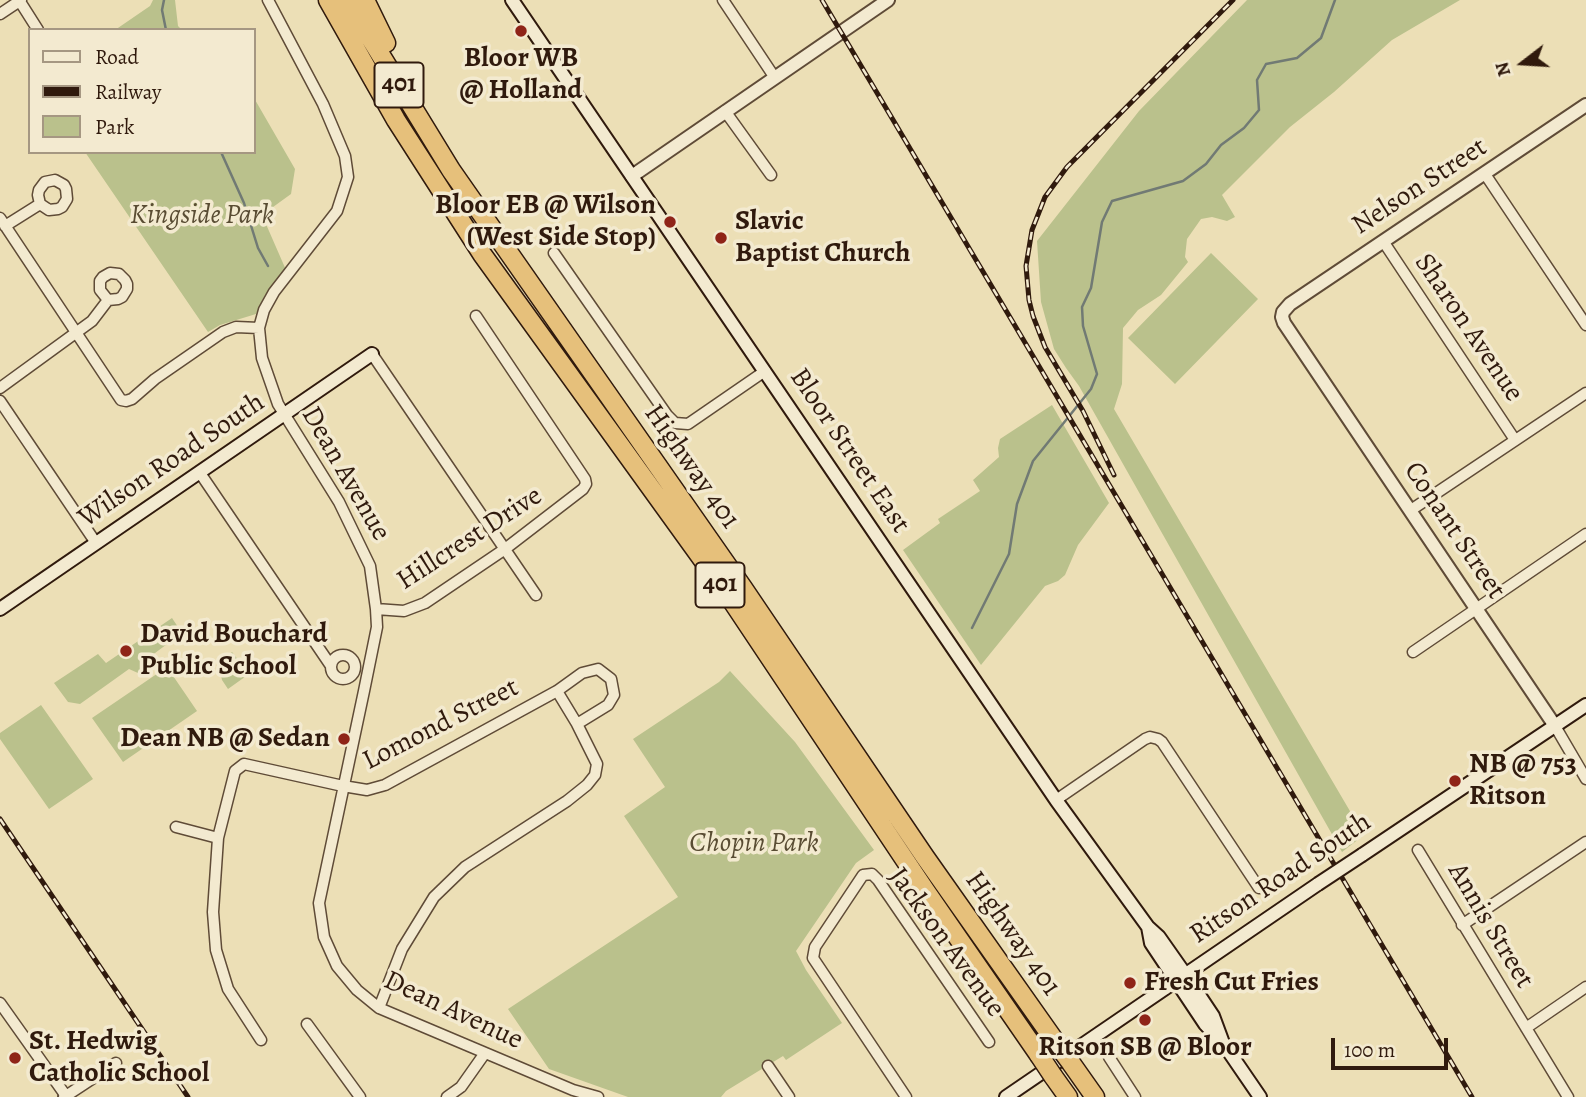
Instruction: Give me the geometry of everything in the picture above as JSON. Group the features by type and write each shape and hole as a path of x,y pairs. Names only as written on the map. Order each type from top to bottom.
{"highway":[{"name":"Highway 401","path":"328,0 396,120 482,254 726,592 1062,1090"},
{"name":"Highway 401","path":"347,0 452,170 751,599 925,857 1093,1094"},
{"path":"365,0 452,170"}],"main road":[{"name":"Bloor Street East","path":"512,0 1056,800 1148,927 1151,943 1181,977 1205,1024 1223,1043 1260,1097"},
{"path":"632,176 888,0"},
{"name":"Nelson Street","path":"1283,312 1290,304 1586,105"},
{"name":"Conant Street","path":"1283,312 1284,323 1555,726"},
{"name":"Wilson Road South","path":"0,609 373,354"},
{"name":"Ritson Road South","path":"1006,1097 1586,705"}],"street":[{"path":"0,14 20,0 37,28"},
{"name":"Dean Avenue","path":"268,0 323,104 345,156 348,177 337,211 274,292 264,310 259,328 262,358 284,415 340,502 370,566 376,609 377,627 319,903 324,937 337,966 357,990 379,1008 573,1093 598,1097"},
{"path":"723,0 775,78"},
{"path":"725,111 771,175"},
{"path":"1485,174 1586,325"},
{"path":"40,204 2,222 121,400 132,399 155,379 223,332 236,327 259,328"},
{"name":"Sharon Avenue","path":"1383,241 1515,440"},
{"path":"554,253 675,423 688,424 765,372"},
{"path":"0,388 92,320 108,300"},
{"name":"Hillcrest Drive","path":"376,609 404,611 425,603 505,549 586,484 476,316"},
{"path":"373,354 536,595"},
{"path":"1411,510 1586,393"},
{"path":"0,401 96,543"},
{"path":"200,473 331,666"},
{"path":"1413,652 1586,534"},
{"name":"Lomond Street","path":"218,838 235,771 244,764 367,790 385,785 557,691 582,673 598,669 611,679 614,695 608,705 577,724"},
{"path":"379,1008 402,949 434,897 465,867 567,801 587,785 594,775 597,764 557,691"},
{"name":"Conant Street","path":"1555,726 1586,779"},
{"path":"1056,800 1145,739 1154,738 1162,742 1259,888"},
{"path":"176,827 218,838 213,912 216,950 228,989 261,1040"},
{"path":"1462,925 1586,842"},
{"name":"Annis Street","path":"1418,850 1568,1097"},
{"name":"Jackson Avenue","path":"906,1097 813,958 815,947 863,875 872,874 878,880 989,1042"},
{"path":"1526,1028 1586,986"},
{"path":"2,1009 66,1097 116,1063"},
{"path":"307,1024 360,1097"},
{"path":"447,1097 461,1087 485,1053"},
{"path":"1109,1057 1135,1097"},
{"path":"768,1066 789,1097"}],"green space":[{"path":"153,0 175,0 180,28 118,28 150,6"},
{"path":"1247,0 1460,0 1392,40 1290,127 1222,195 1235,217 1227,221 1212,217 1201,219 1187,239 1185,257 1188,262 1161,295 1138,310 1123,328 1122,384 1114,409 1364,835 1342,852 1079,386 1054,349 1041,302 1037,241 1139,111"},
{"name":"Kingside Park","path":"256,101 295,169 291,194 262,215 286,270 265,295 256,314 220,325 208,332 86,154 256,154"},
{"path":"1211,253 1258,299 1175,384 1128,338"},
{"path":"1052,405 1109,503 1078,545 1065,575 1045,586 981,665 903,550 940,523 938,519 980,491 973,480 999,457 1000,439"},
{"path":"172,618 182,633 151,656 148,670 138,673 129,669 80,704 68,702 54,683 98,654 106,663"},
{"path":"232,652 249,674 228,689 220,670"},
{"path":"167,667 197,711 123,762 92,718"},
{"name":"Chopin Park","path":"730,671 795,742 874,850 856,863 796,951 842,1023 786,1060 783,1056 726,1091 721,1097 628,1097 549,1069 508,1009 678,897 624,816 665,787 633,739 719,682"},
{"path":"41,705 93,779 49,809 0,739 0,733"}],"waterway":[{"path":"164,0 162,10 166,28"},
{"path":"972,628 1009,554 1017,504 1033,461 1091,389 1097,374 1083,326 1082,307 1091,288 1102,222 1112,201 1183,181 1206,164 1221,145 1244,128 1259,110 1257,80 1266,64 1297,58 1321,38 1335,0"},
{"path":"222,154 244,203 258,248 268,266"}],"railway":[{"path":"822,0 1472,1097"},
{"path":"1114,475 1083,411 1045,347 1033,316 1026,266 1032,230 1045,197 1067,167 1233,0"},
{"path":"0,819 188,1097"}],"place":[{"name":"Bloor WB @ Holland","path":"521,31"},
{"name":"Bloor EB @ Wilson (West Side Stop)","path":"670,222"},
{"name":"Slavic Baptist Church","path":"721,238"},
{"name":"David Bouchard Public School","path":"126,651"},
{"name":"Dean NB @ Sedan","path":"344,739"},
{"name":"NB @ 753 Ritson","path":"1455,781"},
{"name":"Fresh Cut Fries","path":"1130,983"},
{"name":"Ritson SB @ Bloor","path":"1145,1020"},
{"name":"St. Hedwig Catholic School","path":"15,1058"}]}
